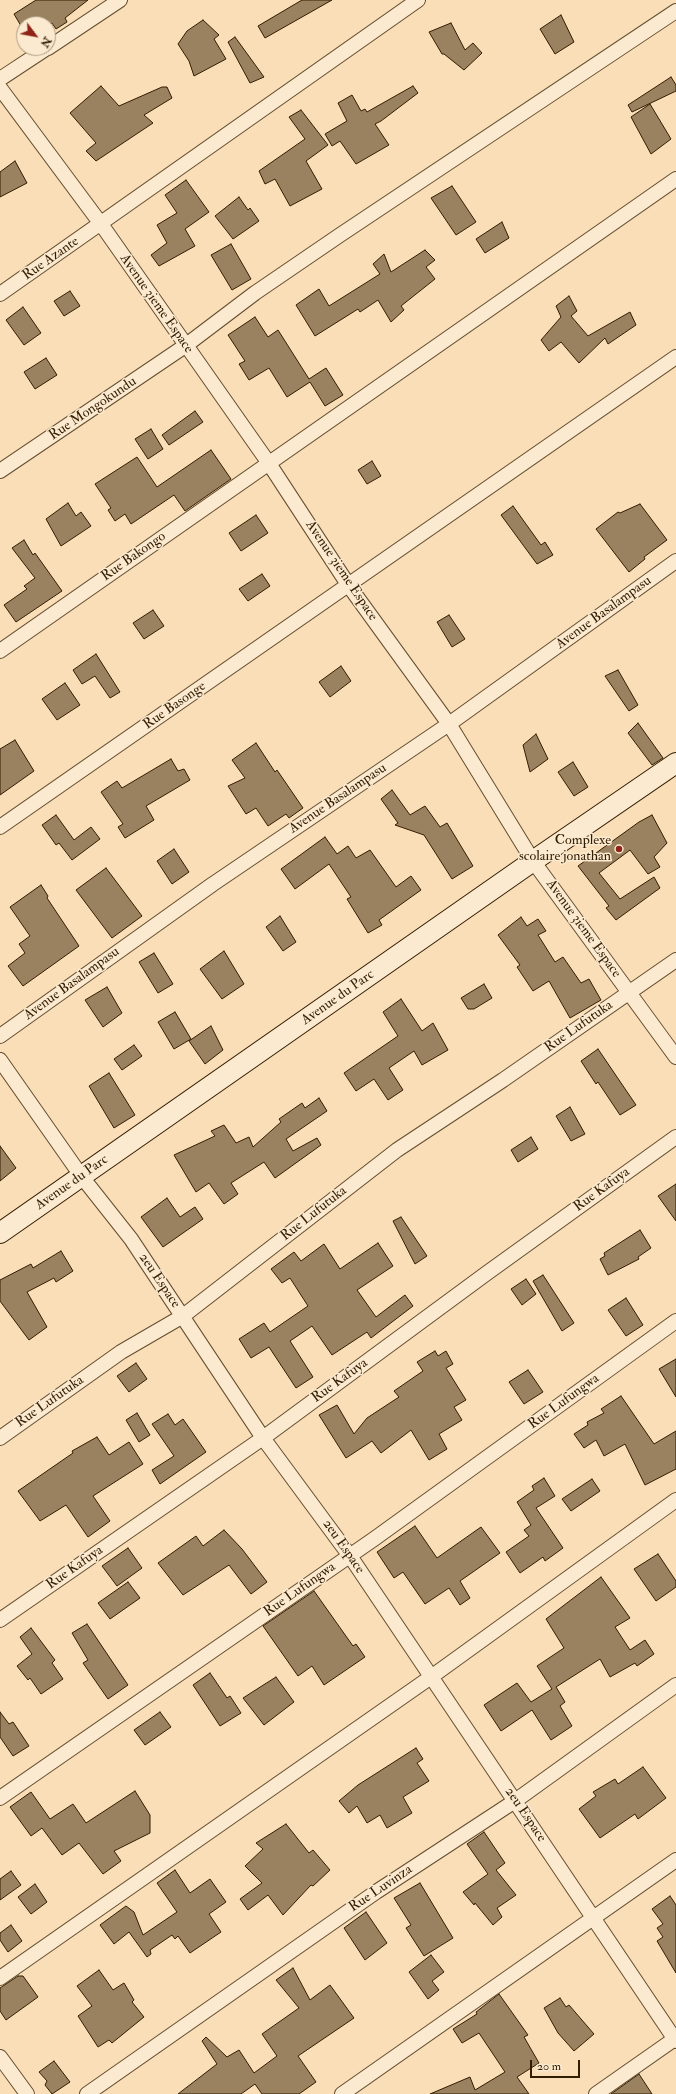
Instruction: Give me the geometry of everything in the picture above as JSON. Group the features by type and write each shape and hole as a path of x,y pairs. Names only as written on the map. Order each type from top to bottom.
{"street":[{"path":"56,43 120,0"},
{"name":"Rue Azante","path":"0,294 418,0"},
{"name":"Rue Mongokundu","path":"0,471 185,346 254,293 333,239 676,11"},
{"path":"0,79 36,56"},
{"name":"Avenue 3ieme Espace","path":"0,88 101,224 185,346 268,462 349,586 448,724 533,861 676,1057"},
{"name":"Rue Bakongo","path":"0,651 268,462 676,179"},
{"name":"Rue Basonge","path":"0,827 349,586 504,475 676,357"},
{"name":"Avenue Basalampasu","path":"0,1036 213,884 448,724 676,561"},
{"name":"Avenue du Parc","path":"0,1233 676,763"},
{"name":"Rue Lufutuka","path":"0,1438 121,1352 158,1329 183,1316 397,1150 676,960"},
{"name":"2eu Espace","path":"0,1060 82,1177 131,1239 263,1438 350,1556 676,2039"},
{"name":"Rue Kafuya","path":"0,1620 263,1438 481,1277 676,1137"},
{"name":"Rue Lufungwa","path":"0,1798 350,1556 676,1321"},
{"path":"0,1978 431,1678 676,1500"},
{"name":"Rue Luvinza","path":"87,2094 376,1892 515,1802 676,1685"},
{"path":"342,2094 676,1860"},
{"path":"596,2094 676,2039"},
{"path":"0,2057 27,2094"}],"building":[{"path":"36,0 88,0 65,18 67,22 56,29 56,16 16,16 16,17 14,14"},
{"path":"302,0 332,0 265,38 258,26"},
{"path":"561,15 574,42 555,54 540,29"},
{"path":"203,20 219,35 214,39 226,59 194,76 189,61 178,44 187,31"},
{"path":"451,23 465,50 473,43 482,53 464,70 442,54 429,32"},
{"path":"235,37 264,77 250,83 228,42"},
{"path":"671,77 676,85 676,91 632,112 628,105"},
{"path":"101,86 119,106 162,87 167,87 172,98 144,115 153,123 96,161 86,151 96,143 70,113"},
{"path":"413,86 418,93 375,124 389,145 356,164 340,141 332,146 325,134 347,121 338,103 352,95 361,111 365,109 367,112"},
{"path":"650,104 671,139 651,154 631,117"},
{"path":"301,110 328,145 306,161 322,189 290,206 275,179 265,184 259,171 305,139 289,117"},
{"path":"15,161 27,183 0,197 0,172"},
{"path":"186,180 209,212 185,229 195,246 159,266 151,255 167,243 157,225 177,213 165,195"},
{"path":"452,186 476,222 456,235 431,198"},
{"path":"239,197 248,210 250,208 259,221 233,239 215,216"},
{"path":"502,222 509,238 485,253 476,239"},
{"path":"231,244 251,279 232,290 211,255"},
{"path":"425,250 435,260 426,267 435,279 401,306 404,310 391,322 378,300 360,312 358,309 315,336 296,305 319,289 329,306 380,274 373,264 384,254 391,272"},
{"path":"70,291 80,306 64,316 54,301"},
{"path":"569,296 577,311 571,316 588,336 630,312 636,325 608,344 605,338 579,363 561,342 549,351 541,340 561,317 556,306"},
{"path":"23,307 41,333 24,345 6,320"},
{"path":"255,317 268,337 278,330 309,379 326,368 343,395 325,406 310,382 287,397 269,368 249,380 239,364 245,361 228,335"},
{"path":"46,358 57,375 35,389 24,372"},
{"path":"195,411 203,422 169,445 162,435"},
{"path":"151,429 163,449 148,459 135,439"},
{"path":"211,450 231,479 185,511 174,495 131,524 125,514 115,521 108,510 111,508 95,484 137,457 157,487"},
{"path":"372,461 381,476 367,484 358,470"},
{"path":"68,503 76,516 81,512 91,526 61,546 46,519"},
{"path":"640,504 667,540 644,557 645,559 629,572 596,529 618,512 620,513"},
{"path":"513,506 541,545 545,542 553,555 537,564 501,515"},
{"path":"256,515 268,533 241,551 229,533"},
{"path":"24,540 33,555 35,553 62,591 16,622 4,605 27,589 24,586 35,578 12,548"},
{"path":"262,574 270,586 248,601 239,589"},
{"path":"153,610 164,626 144,639 133,623"},
{"path":"449,615 465,639 452,647 437,622"},
{"path":"96,654 120,692 110,698 95,676 82,684 73,670"},
{"path":"341,666 351,681 330,697 319,682"},
{"path":"618,670 638,705 629,711 605,676"},
{"path":"65,683 80,705 57,720 42,699"},
{"path":"638,723 663,758 652,765 628,733"},
{"path":"536,734 548,759 530,772 523,745"},
{"path":"15,740 34,771 0,795 0,749"},
{"path":"256,743 275,772 277,770 303,808 289,818 286,814 268,826 256,808 246,814 228,786 245,778 232,760"},
{"path":"171,759 178,771 184,769 190,780 146,806 154,820 125,838 118,827 123,824 101,792 117,781 122,788"},
{"path":"573,762 588,787 574,796 558,772"},
{"path":"392,790 410,815 425,806 440,827 447,823 473,866 452,879 424,835 395,825 398,823 381,799"},
{"path":"56,815 74,840 91,827 100,839 72,860 59,843 56,845 42,825"},
{"path":"652,815 667,843 654,857 660,867 648,874 630,850 599,873 620,899 654,877 660,888 616,920 606,908 609,906 578,866 639,822"},
{"path":"325,837 337,854 348,846 356,858 370,850 396,887 411,876 421,890 379,920 382,925 368,933 347,899 351,897 329,864 295,889 281,869"},
{"path":"174,849 189,872 172,884 157,861"},
{"path":"106,868 142,916 112,938 76,890"},
{"path":"41,885 48,896 47,898 79,946 23,986 8,966 25,953 19,944 30,936 10,907"},
{"path":"280,916 296,942 283,951 266,927"},
{"path":"521,917 527,926 538,919 546,931 538,935 555,962 563,957 581,983 589,979 601,1000 570,1018 549,981 533,991 517,967 520,965 498,935"},
{"path":"224,951 244,984 222,999 200,969"},
{"path":"154,953 173,984 158,993 139,962"},
{"path":"484,984 492,998 474,1009 468,1009 461,998"},
{"path":"107,987 122,1013 103,1027 85,1000"},
{"path":"401,999 422,1031 433,1023 448,1050 422,1065 414,1051 389,1068 403,1090 388,1100 374,1079 356,1091 344,1073 398,1036 383,1012"},
{"path":"175,1012 191,1039 174,1049 158,1022"},
{"path":"211,1026 223,1050 205,1064 189,1041"},
{"path":"134,1045 142,1056 122,1070 114,1059"},
{"path":"598,1049 636,1105 620,1115 598,1082 596,1084 581,1061"},
{"path":"109,1073 135,1115 114,1128 89,1086"},
{"path":"319,1098 327,1111 286,1139 293,1151 317,1138 321,1145 275,1178 264,1162 231,1183 238,1194 224,1204 209,1183 196,1192 174,1155 215,1136 211,1131 224,1125 236,1143 249,1137 253,1147 281,1122 279,1119 302,1103 305,1108"},
{"path":"570,1107 585,1134 571,1141 556,1116"},
{"path":"531,1137 538,1149 518,1162 511,1150"},
{"path":"0,1146 16,1168 0,1181"},
{"path":"676,1184 676,1221 658,1196"},
{"path":"167,1198 180,1217 195,1207 203,1219 163,1247 141,1217"},
{"path":"401,1217 427,1256 415,1264 393,1221"},
{"path":"640,1230 651,1248 638,1257 639,1259 608,1275 600,1259 605,1256 604,1253"},
{"path":"378,1243 393,1266 357,1290 376,1317 405,1295 413,1306 371,1338 367,1332 332,1355 312,1326 290,1341 313,1377 296,1388 269,1347 251,1358 239,1339 264,1323 270,1332 308,1306 290,1278 282,1283 271,1269 294,1252 301,1261 324,1244 340,1269"},
{"path":"61,1251 73,1271 56,1282 54,1278 27,1292 47,1327 29,1340 0,1301 0,1280 31,1264 33,1268"},
{"path":"543,1275 574,1323 562,1331 533,1281"},
{"path":"526,1279 536,1294 522,1305 511,1289"},
{"path":"626,1298 643,1325 626,1336 608,1310"},
{"path":"435,1351 438,1356 446,1351 453,1364 446,1368 466,1400 454,1407 462,1420 439,1434 447,1449 429,1460 411,1430 381,1453 372,1441 346,1458 319,1415 337,1405 354,1434 367,1418 399,1397 394,1391 423,1371 417,1362"},
{"path":"676,1359 676,1397 659,1369"},
{"path":"136,1363 147,1379 129,1392 117,1376"},
{"path":"528,1370 543,1392 524,1404 509,1382"},
{"path":"621,1396 654,1444 676,1431 676,1469 645,1485 625,1444 604,1456 596,1440 584,1448 574,1434 588,1425 587,1422 604,1413 601,1409"},
{"path":"137,1413 150,1435 139,1442 126,1420"},
{"path":"168,1414 175,1425 183,1419 206,1452 160,1484 152,1470 174,1456 152,1424"},
{"path":"97,1437 109,1455 129,1442 143,1464 93,1496 110,1521 88,1537 66,1505 40,1521 18,1491 73,1453 72,1451"},
{"path":"544,1478 555,1496 536,1508 563,1548 545,1561 543,1557 520,1573 506,1552 529,1536 524,1530 531,1525 517,1502 534,1490 532,1486"},
{"path":"592,1479 600,1491 571,1511 562,1499"},
{"path":"415,1526 437,1558 481,1527 500,1553 460,1581 470,1598 460,1605 449,1588 425,1604 403,1572 394,1578 377,1552"},
{"path":"224,1530 242,1549 267,1582 251,1594 229,1565 183,1595 158,1563 196,1536 203,1546"},
{"path":"128,1548 142,1568 117,1586 102,1566"},
{"path":"658,1554 676,1581 676,1587 656,1601 634,1569"},
{"path":"601,1577 630,1618 615,1627 630,1650 645,1640 654,1654 637,1666 635,1663 610,1677 600,1659 556,1687 565,1702 560,1706 572,1726 551,1740 532,1710 501,1731 484,1705 517,1683 531,1702 552,1689 537,1666 564,1648 546,1619"},
{"path":"128,1582 140,1598 110,1619 98,1603"},
{"path":"314,1591 353,1646 356,1644 365,1657 324,1685 312,1666 298,1676 263,1626"},
{"path":"87,1624 128,1685 108,1699 83,1663 88,1660 72,1633"},
{"path":"31,1628 55,1660 52,1663 63,1679 41,1694 30,1678 28,1680 17,1666 32,1654 20,1637"},
{"path":"210,1673 227,1698 230,1696 241,1713 220,1726 193,1685"},
{"path":"276,1677 294,1702 264,1725 243,1698"},
{"path":"0,1712 9,1724 13,1722 29,1746 13,1756 0,1737"},
{"path":"160,1712 171,1727 145,1745 134,1730"},
{"path":"416,1748 423,1759 417,1763 429,1781 403,1797 412,1813 387,1828 380,1815 367,1823 357,1806 349,1813 339,1801 358,1785"},
{"path":"643,1767 666,1798 638,1819 635,1814 600,1838 579,1809 596,1796 593,1792 615,1779 618,1784"},
{"path":"135,1791 150,1815 150,1833 114,1851 121,1861 103,1874 79,1843 62,1855 42,1828 31,1836 10,1807 31,1792 50,1819 73,1804 86,1823"},
{"path":"286,1824 309,1853 313,1850 330,1870 313,1886 311,1885 283,1915 268,1895 248,1910 240,1899 262,1883 245,1866 263,1849 256,1843"},
{"path":"484,1832 505,1863 496,1870 516,1895 497,1908 502,1917 493,1925 475,1903 474,1905 463,1892 488,1874 467,1844"},
{"path":"175,1870 190,1893 210,1879 226,1902 209,1914 221,1932 190,1953 178,1936 175,1939 172,1935 150,1950 151,1954 147,1957 129,1932 114,1944 100,1925 126,1906 134,1912 143,1935 177,1912 157,1883"},
{"path":"11,1871 21,1885 0,1900 0,1879"},
{"path":"420,1883 453,1938 424,1956 406,1928 411,1925 394,1898"},
{"path":"35,1884 47,1902 31,1914 18,1897"},
{"path":"670,1896 676,1905 676,1973 657,1941 663,1937 657,1928 663,1924 652,1909"},
{"path":"366,1912 387,1943 365,1960 344,1928"},
{"path":"11,1925 22,1941 8,1952 0,1940 0,1933"},
{"path":"431,1955 444,1972 432,1981 439,1990 428,1999 409,1972"},
{"path":"293,1968 310,2000 330,1985 354,2018 298,2056 316,2082 299,2094 262,2094 255,2084 241,2094 178,2094 217,2064 202,2041 206,2037 227,2057 239,2050 254,2073 277,2056 262,2034 299,2008 276,1980"},
{"path":"99,1970 113,1990 124,1983 134,2000 132,2002 144,2017 112,2043 109,2040 98,2047 78,2016 92,2006 77,1986"},
{"path":"18,1976 23,1976 38,1997 6,2020 0,2011 0,1988"},
{"path":"499,1994 528,2035 524,2037 539,2063 517,2077 529,2094 430,2094 470,2077 475,2090 505,2072 479,2033 462,2043 453,2029 477,2014 476,2012"},
{"path":"560,1998 566,2007 569,2005 594,2034 574,2051 558,2033 544,2008"},
{"path":"54,2061 70,2082 52,2094 45,2085 47,2081 39,2072"},
{"path":"639,2074 652,2094 611,2094"}],"place":[{"name":"Complexe scolaire jonathan","path":"619,849"}]}
